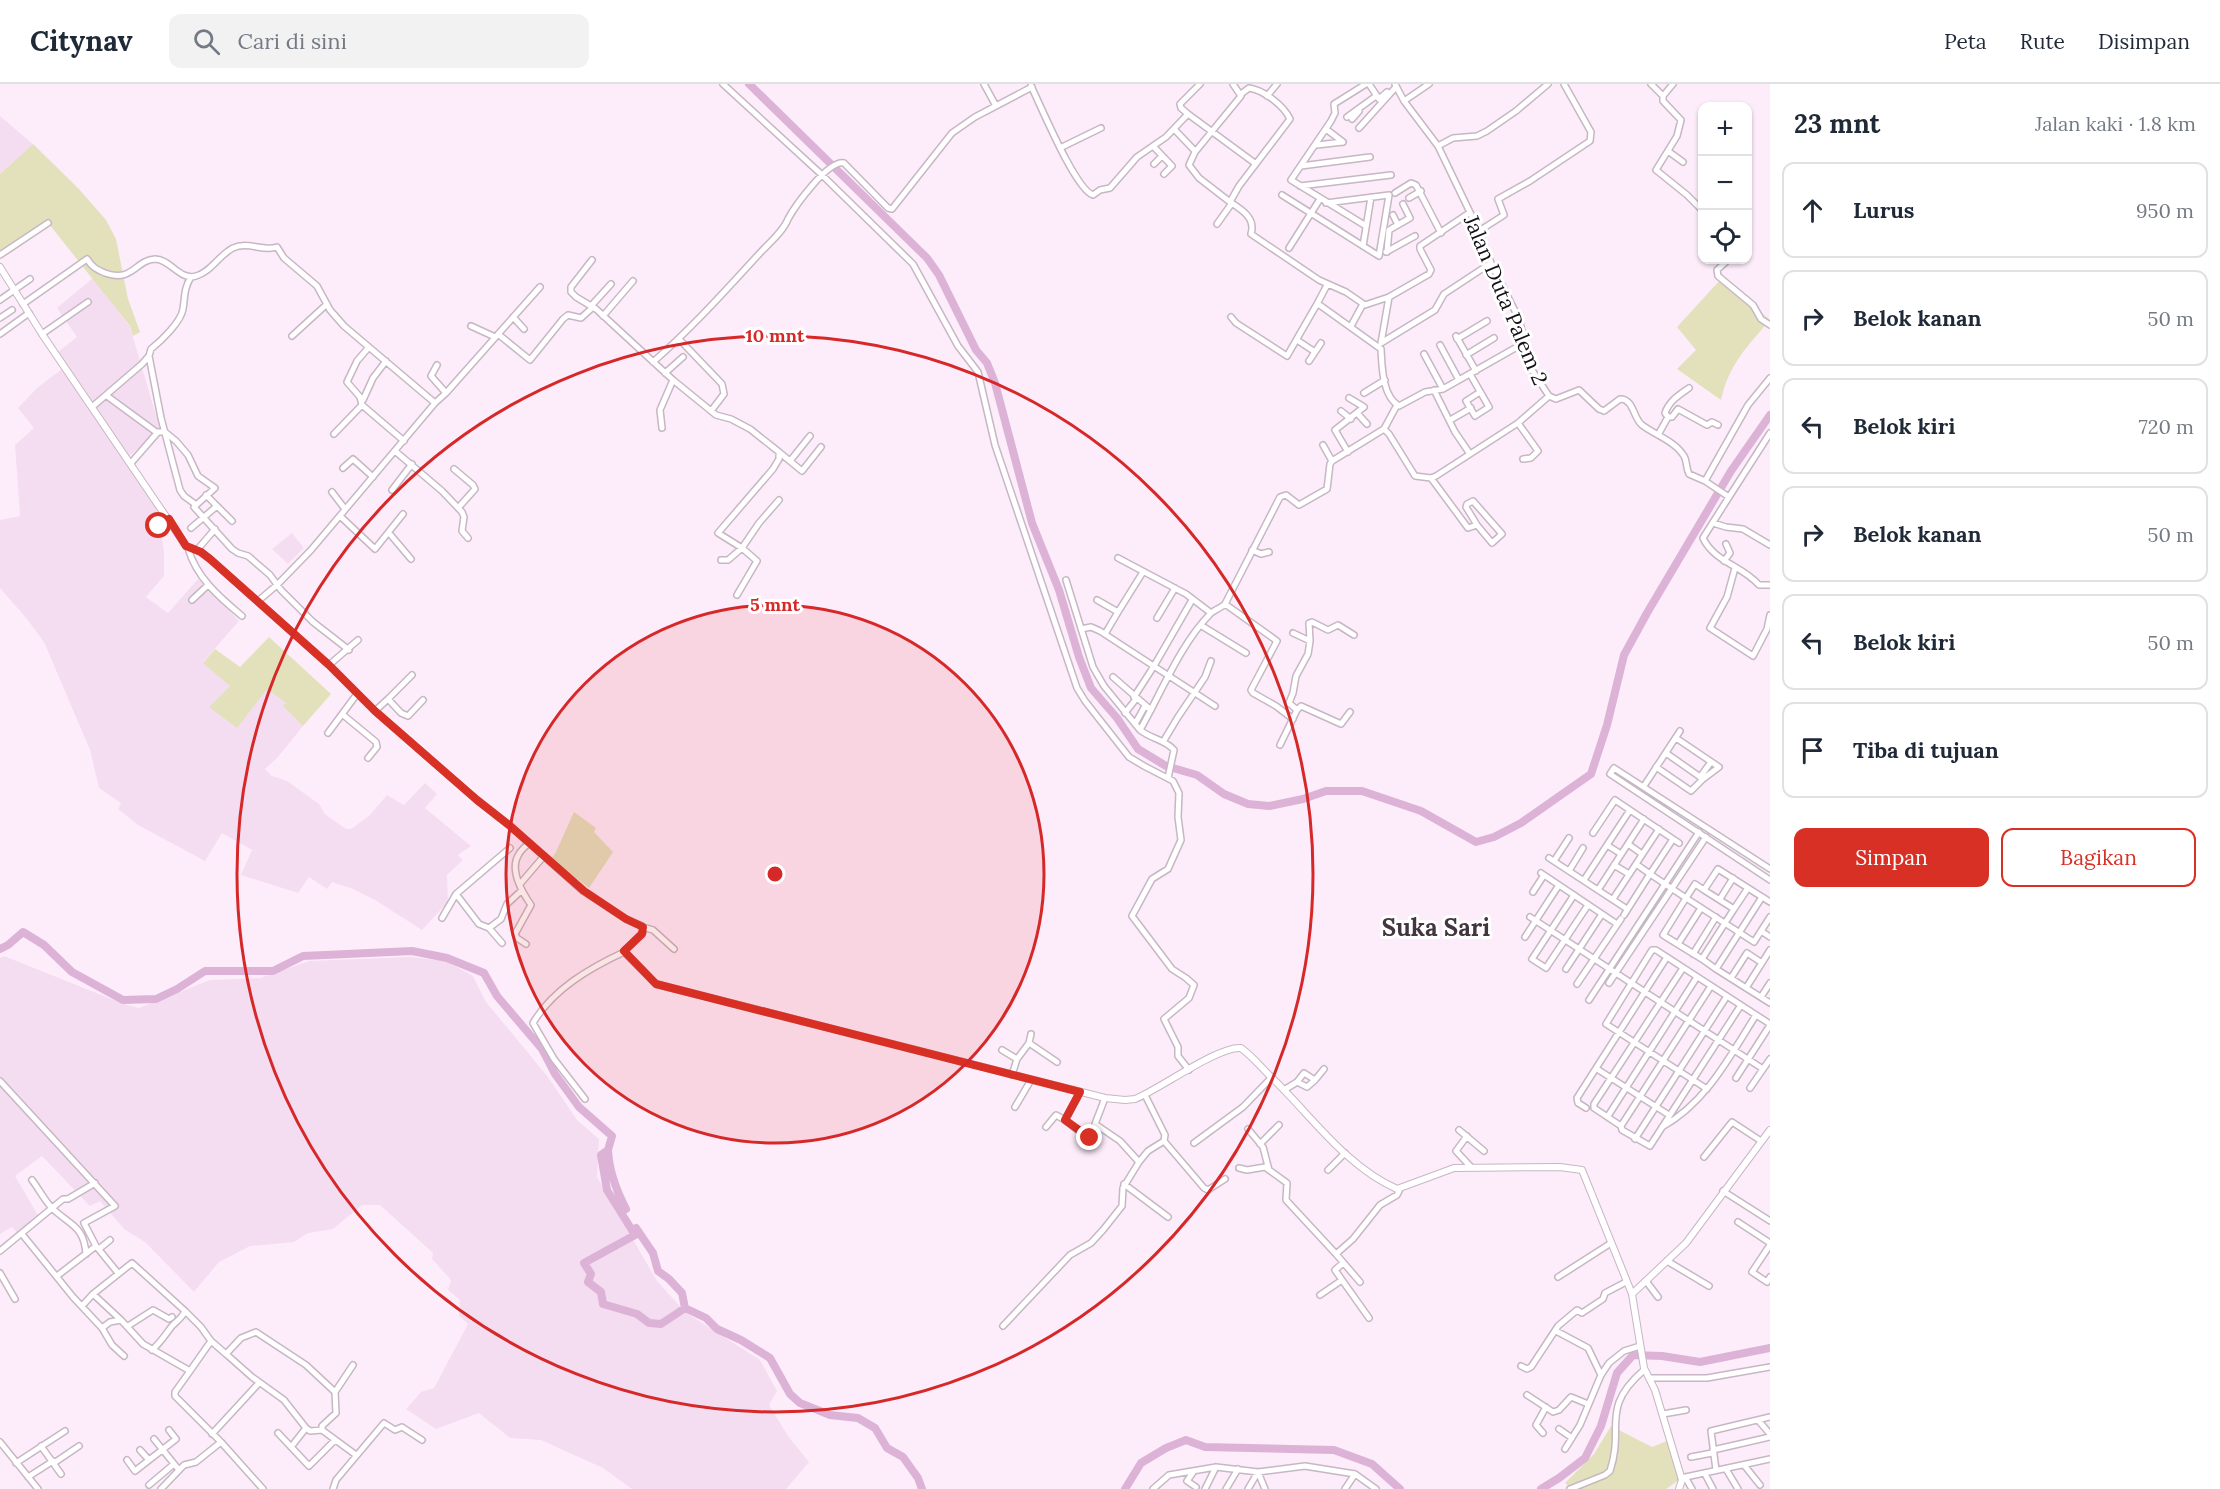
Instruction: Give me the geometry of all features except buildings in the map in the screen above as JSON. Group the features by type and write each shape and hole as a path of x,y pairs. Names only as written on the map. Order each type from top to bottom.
{"street":[{"path":"723,84 824,174 913,264 958,346 978,372 995,445 1077,688 1129,756 1144,766 1169,775 1179,793 1178,817 1181,840 1168,869 1152,879 1132,916 1169,966 1194,985 1189,998 1164,1019 1178,1047 1178,1056 1189,1070"},
{"path":"984,84 996,106"},
{"path":"1200,84 1180,104 1181,108 1256,164"},
{"path":"1233,84 1241,94"},
{"path":"1268,96 1277,84"},
{"path":"1366,226 1291,180 1317,145 1335,113 1334,104 1367,84 1379,99 1396,86"},
{"path":"1404,101 1430,84"},
{"path":"1438,146 1454,138 1477,136 1488,131 1548,84"},
{"path":"1479,231 1504,215 1498,199 1530,181 1590,141 1591,132 1564,84"},
{"path":"1651,84 1663,96 1663,101 1680,120 1677,136 1657,171 1698,206"},
{"path":"1663,96 1673,84"},
{"path":"653,362 679,339 769,242 788,220 793,208 834,164 844,163 888,208 892,209 952,133 975,117 1031,86 1060,148 1082,186 1093,195 1100,190 1110,188 1137,157 1174,129 1188,114"},
{"path":"1359,128 1396,86"},
{"name":"Jalan Duta Palem 2","path":"1396,86 1404,101 1438,146 1519,319 1532,370 1549,396 1556,399 1579,390 1601,411 1621,399 1633,408 1636,420 1658,435"},
{"path":"1217,224 1231,202 1239,186 1290,119 1286,111 1268,96 1249,88 1241,94 1195,152 1190,161 1192,170 1231,202 1252,220 1251,234 1327,285 1346,291 1364,304 1389,297 1431,272 1419,248 1469,213"},
{"path":"1349,118 1376,96"},
{"path":"1060,148 1101,128"},
{"path":"1174,129 1195,152"},
{"path":"1317,145 1343,142 1326,129"},
{"path":"1153,146 1172,166 1164,174"},
{"path":"1668,151 1683,162"},
{"path":"1154,164 1162,156"},
{"path":"1301,166 1370,157"},
{"path":"1300,186 1391,175"},
{"path":"1395,193 1411,183 1415,184 1421,191 1441,233"},
{"path":"1408,198 1421,191"},
{"path":"1282,195 1379,256"},
{"path":"1326,203 1389,195 1379,256"},
{"path":"1363,246 1371,197"},
{"path":"1290,248 1320,198"},
{"path":"1387,252 1389,230 1410,218 1403,204"},
{"path":"1393,215 1398,225"},
{"path":"0,255 48,223"},
{"path":"1379,256 1415,236"},
{"path":"23,304 87,260 93,268 121,276 150,260 163,260 190,277 204,272 231,249 253,246 269,250 277,247 284,258 317,286 330,310 344,326 435,403"},
{"path":"592,260 571,289 576,297 603,316 673,380 716,415 731,419 750,429 802,471 821,447"},
{"path":"1379,345 1435,310 1444,294 1491,263"},
{"path":"1720,264 1717,270 1718,276 1754,305 1760,318 1770,325"},
{"path":"0,267 42,334 169,519 193,549 258,601 329,665 375,711 589,895 643,927 653,930 674,950"},
{"path":"92,407 146,360 151,349 162,341 181,314 185,286 190,277"},
{"path":"0,300 30,279"},
{"path":"603,316 633,281"},
{"path":"471,326 496,336 530,360 563,319 568,315 581,318 611,284"},
{"path":"1232,317 1234,321 1286,356 1289,355 1327,285"},
{"path":"258,601 277,585 340,516 435,403 540,287"},
{"path":"1389,297 1379,345 1385,380 1392,401 1397,405 1402,406 1425,392 1443,389 1524,344"},
{"path":"42,334 88,302"},
{"path":"292,336 327,304"},
{"path":"1317,304 1379,345"},
{"path":"1350,326 1364,304"},
{"path":"0,318 12,310"},
{"path":"0,334 29,313"},
{"path":"513,317 524,329"},
{"path":"1480,392 1466,401 1475,416 1489,407 1456,337 1487,321"},
{"path":"1466,355 1494,338"},
{"path":"679,339 722,384 724,394 711,411"},
{"path":"1297,340 1315,352"},
{"path":"1310,361 1321,343"},
{"path":"1440,345 1459,380"},
{"path":"369,347 357,361 346,382 362,402 404,441"},
{"path":"1424,354 1443,389"},
{"path":"665,373 683,357"},
{"path":"146,360 162,432 181,492 195,504 194,507 235,551 248,556 270,575 313,622 349,650"},
{"path":"334,434 362,402 373,378 386,361"},
{"path":"437,365 430,376 446,393"},
{"path":"1705,481 1748,405 1770,378"},
{"path":"662,428 660,410 673,380"},
{"path":"1364,393 1385,380"},
{"path":"1668,417 1665,413 1667,407 1689,388"},
{"path":"1434,390 1455,432 1470,454"},
{"path":"107,396 182,447 198,476 214,487 195,504"},
{"path":"1384,429 1414,475 1431,478 1518,423 1549,396"},
{"path":"1348,452 1335,430 1364,407 1349,398"},
{"path":"1332,461 1384,429 1397,405"},
{"path":"1452,419 1471,408"},
{"path":"1718,425 1712,422 1707,424 1678,409 1672,417 1668,417 1658,435 1684,456 1689,474 1705,481 1727,496"},
{"path":"1341,411 1350,419"},
{"path":"1357,413 1367,424"},
{"path":"1332,423 1338,428"},
{"path":"1518,423 1538,451 1531,458 1523,459"},
{"path":"131,464 162,432"},
{"path":"1770,433 1727,496 1703,538 1707,546 1724,561 1752,577 1759,585 1770,585"},
{"path":"790,461 810,436"},
{"path":"1140,730 1168,675 1211,613 1225,604 1282,495 1286,495 1301,505 1327,489 1332,461 1323,445"},
{"path":"395,451 458,508 464,517 462,531 468,538"},
{"path":"736,595 758,562 742,548 718,533 773,469 779,459 779,452"},
{"path":"343,468 353,459 373,477"},
{"path":"392,490 412,464"},
{"path":"454,469 475,489 458,508"},
{"path":"1431,478 1468,527 1477,525"},
{"path":"332,492 345,509"},
{"path":"206,495 232,521"},
{"path":"721,560 728,560 742,548 778,500"},
{"path":"1473,501 1503,534 1491,542 1477,525 1466,507 1473,501"},
{"path":"191,528 218,506"},
{"path":"340,516 374,549 403,514"},
{"path":"157,530 161,523 169,519"},
{"path":"1713,523 1743,529 1770,545"},
{"path":"193,549 215,530"},
{"path":"389,533 399,542 411,559"},
{"path":"1724,561 1730,553 1726,544"},
{"path":"193,549 194,564 208,585 242,616"},
{"path":"1252,550 1261,555 1269,552"},
{"path":"1118,558 1175,588 1211,613"},
{"path":"1735,568 1727,597 1710,628 1753,656 1767,629 1770,615"},
{"path":"1105,634 1143,572"},
{"path":"1066,580 1096,674 1140,730 1174,750 1169,775"},
{"path":"192,600 208,585"},
{"path":"1157,618 1175,588"},
{"path":"1097,600 1118,612"},
{"path":"1125,713 1192,600"},
{"path":"1225,604 1277,641 1251,690 1293,719"},
{"path":"1297,710 1289,703 1296,676 1306,658 1310,641 1308,626 1311,622 1328,630 1338,625 1354,635"},
{"path":"1202,626 1246,653"},
{"path":"1081,629 1091,627 1105,634 1215,706"},
{"path":"1293,633 1310,641"},
{"path":"329,665 358,640"},
{"path":"1163,742 1205,677 1211,661"},
{"path":"375,711 412,675"},
{"path":"1113,677 1151,710"},
{"path":"328,733 357,694"},
{"path":"388,699 406,716 423,700"},
{"path":"1135,724 1145,706"},
{"path":"1280,745 1301,706 1341,724 1350,712"},
{"path":"342,713 376,742 377,747 368,758"},
{"path":"1644,786 1680,731"},
{"path":"1676,738 1719,767 1701,778"},
{"path":"1666,753 1701,778"},
{"path":"1656,768 1691,791 1711,762"},
{"path":"1770,869 1614,768 1610,774 1770,880"},
{"path":"1593,833 1615,800 1679,843"},
{"path":"1584,880 1630,810"},
{"path":"1598,890 1644,819"},
{"path":"1610,983 1613,971 1703,826"},
{"path":"1613,899 1659,829"},
{"path":"1589,1000 1613,971 1710,830"},
{"path":"1569,838 1552,860 1613,899 1622,916"},
{"path":"1577,984 1673,839"},
{"path":"526,944 515,934 531,905 521,887 516,866 518,854 529,843"},
{"path":"1628,844 1642,854"},
{"path":"1607,845 1621,854"},
{"path":"1569,871 1583,848"},
{"path":"442,918 456,894 507,851"},
{"path":"489,928 501,919 507,904 544,856"},
{"path":"1636,864 1754,942"},
{"path":"1614,865 1629,874"},
{"path":"1704,890 1718,869 1770,902"},
{"path":"1533,892 1542,874 1602,914 1622,916"},
{"path":"1720,899 1733,878"},
{"path":"1734,909 1695,884 1663,934 1770,1003"},
{"path":"1525,937 1533,919 1559,885"},
{"path":"1702,959 1748,888"},
{"path":"456,894 479,924 489,928 502,943"},
{"path":"1574,895 1532,959 1546,969 1588,905"},
{"path":"1716,969 1762,897"},
{"path":"1678,944 1701,908"},
{"path":"1566,969 1602,914"},
{"path":"1692,954 1716,917"},
{"path":"1731,978 1770,917"},
{"path":"1533,919 1763,1069"},
{"path":"585,1100 554,1059 534,1023 543,1007 554,997 588,971 624,951 642,934 643,927"},
{"path":"1761,931 1770,937"},
{"path":"1707,1089 1606,1024 1654,949 1770,1025 1736,1078"},
{"path":"624,951 656,984 1105,1098 1125,1100 1145,1095 1205,1059 1238,1048 1245,1051 1272,1077 1345,1153 1376,1177 1400,1189"},
{"path":"1746,988 1770,952"},
{"path":"1747,953 1762,963"},
{"path":"1586,1108 1578,1102 1577,1098 1667,957"},
{"path":"1683,968 1594,1106 1635,1139 1650,1146 1741,1005"},
{"path":"1608,1116 1697,977"},
{"path":"1761,997 1770,982"},
{"path":"1621,1126 1711,986"},
{"path":"1635,1139 1727,996"},
{"path":"1662,1128 1707,1089 1756,1015"},
{"path":"1012,1075 1017,1059 1029,1043 1031,1034"},
{"path":"1029,1043 1057,1062"},
{"path":"1002,1050 1017,1059"},
{"path":"1750,1088 1770,1059"},
{"path":"1597,1069 1669,1116"},
{"path":"1297,1082 1308,1087 1324,1070"},
{"path":"1284,1090 1297,1082 1304,1073 1315,1080"},
{"path":"1194,1143 1251,1100 1272,1077"},
{"path":"1015,1107 1031,1080"},
{"path":"0,1081 115,1206 84,1223 98,1247 118,1273"},
{"path":"1065,1120 1080,1092"},
{"path":"1003,1326 1070,1255 1091,1243 1103,1230 1122,1206 1124,1184 1139,1162 1148,1151 1164,1141 1165,1135 1145,1095"},
{"path":"1105,1098 1095,1122 1120,1141 1139,1162"},
{"path":"1046,1127 1056,1115 1088,1138 1099,1127"},
{"path":"1704,1158 1732,1122 1761,1141"},
{"path":"1260,1144 1279,1125"},
{"path":"1248,1129 1266,1153 1269,1170"},
{"path":"1459,1130 1484,1151"},
{"path":"1632,1294 1686,1243 1770,1130"},
{"path":"1467,1136 1456,1151 1471,1167"},
{"path":"1164,1141 1206,1190 1225,1179"},
{"path":"1328,1170 1345,1153"},
{"path":"1239,1167 1247,1170 1262,1167 1287,1183 1285,1199 1360,1282"},
{"path":"1336,1254 1353,1239 1380,1206 1397,1195 1400,1189 1455,1168 1566,1167 1582,1170 1632,1294 1644,1369 1650,1378 1663,1414 1683,1478 1692,1489"},
{"path":"32,1180 52,1208 74,1226 85,1242 86,1254"},
{"path":"0,1251 63,1199 70,1198 95,1183"},
{"path":"1124,1184 1168,1217"},
{"path":"1723,1191 1770,1221"},
{"path":"1738,1222 1770,1244 1752,1272 1767,1282 1770,1277"},
{"path":"22,1234 102,1328 107,1340 124,1356"},
{"path":"57,1276 86,1254 110,1240"},
{"path":"1558,1277 1611,1243"},
{"path":"1667,1261 1709,1286"},
{"path":"82,1306 93,1294 132,1263 185,1311 211,1341 260,1383 284,1400 306,1428 313,1431 322,1430 356,1455"},
{"path":"1343,1263 1335,1270 1369,1318"},
{"path":"0,1274 15,1299"},
{"path":"1320,1295 1342,1280"},
{"path":"1646,1281 1658,1297"},
{"path":"1521,1366 1527,1369 1531,1367 1561,1323 1577,1310 1582,1313 1604,1299 1605,1293 1626,1282"},
{"path":"93,1294 122,1320 143,1344 190,1371"},
{"path":"128,1326 153,1311 170,1319 172,1317"},
{"path":"152,1350 164,1339 185,1311"},
{"path":"102,1328 110,1322 122,1320"},
{"path":"1556,1331 1588,1348 1601,1375"},
{"path":"226,1354 241,1338 256,1332 306,1365 335,1392"},
{"path":"211,1341 175,1392 175,1396 221,1442 262,1489"},
{"path":"1565,1449 1601,1375 1613,1358 1628,1349 1640,1348"},
{"path":"322,1430 322,1426 336,1413 335,1392 353,1365"},
{"path":"1650,1378 1707,1378 1770,1366"},
{"path":"1570,1489 1610,1471 1617,1403 1644,1369"},
{"path":"212,1434 260,1383"},
{"path":"1527,1395 1552,1412 1557,1412 1571,1397 1588,1404"},
{"path":"1544,1433 1536,1426 1546,1407"},
{"path":"1663,1414 1686,1410"},
{"path":"1716,1470 1711,1431 1770,1417"},
{"path":"1691,1457 1770,1435 1758,1420"},
{"path":"333,1489 334,1484 356,1455 384,1423 395,1430 402,1427 422,1440"},
{"path":"291,1447 306,1428"},
{"path":"127,1460 135,1471 176,1439 169,1430"},
{"path":"1559,1430 1572,1438"},
{"path":"16,1463 64,1431"},
{"path":"278,1433 309,1466 335,1440"},
{"path":"154,1439 179,1470"},
{"path":"0,1442 38,1489"},
{"path":"161,1489 187,1463 196,1462 221,1442"},
{"path":"42,1446 61,1474"},
{"path":"28,1477 79,1446"},
{"path":"140,1450 149,1460"},
{"path":"1683,1478 1768,1460 1770,1466"},
{"path":"149,1485 174,1464"},
{"path":"1744,1465 1760,1485"},
{"path":"1155,1487 1169,1475 1216,1467 1258,1472 1305,1466 1355,1474 1376,1489"},
{"path":"1204,1489 1216,1467"},
{"path":"1226,1489 1238,1469"},
{"path":"1726,1469 1738,1489"},
{"path":"1194,1471 1188,1481 1196,1487"},
{"path":"1248,1489 1258,1472"},
{"path":"1258,1472 1265,1489"},
{"path":"1345,1489 1355,1474"},
{"path":"1705,1474 1713,1489"},
{"path":"1679,1489 1683,1478"},
{"path":"1155,1487 1162,1489"}],"shaded area":[{"path":"0,116 33,144 0,174"},
{"path":"93,278 130,327 160,429 126,459 166,515 159,522 164,551 164,576 146,597 168,613 198,579 239,621 203,662 230,686 210,706 267,689 286,703 284,706 303,726 265,769 272,776 287,781 319,804 325,814 346,829 351,829 369,816 387,795 404,805 425,783 437,794 425,808 471,846 458,855 463,860 447,875 448,902 422,930 375,900 332,882 327,889 309,877 298,893 241,875 252,850 222,833 205,861 138,825 118,809 121,803 99,788 90,750 44,642 0,588 0,520 20,516 15,445 34,428 18,408 37,388 66,366 58,352 77,337 57,308"},
{"path":"292,533 304,548 288,564 272,549"},
{"path":"4,956 139,1008 210,980 260,978 309,961 410,957 446,961 473,976 486,1002 548,1077 577,1120 599,1139 597,1177 657,1281 685,1312 760,1360 777,1391 769,1405 788,1436 809,1462 786,1489 632,1489 603,1468 541,1440 510,1438 479,1413 436,1429 406,1409 421,1392 434,1388 468,1324 459,1316 460,1300 448,1290 451,1280 432,1259 433,1253 380,1205 362,1205 333,1229 308,1233 294,1242 250,1246 219,1262 194,1292 145,1242 124,1229 100,1201 90,1206 42,1156 15,1176 39,1217 18,1234 12,1227 0,1234 0,958"}],"green space":[{"path":"33,144 79,189 106,220 116,239 128,299 140,332 133,336 130,326 49,224 0,255 0,174"},
{"path":"1722,278 1770,320 1734,366 1724,387 1721,400 1677,369 1696,350 1677,327"},
{"path":"269,637 331,694 303,726 283,706 286,703 267,689 237,728 209,707 230,686 203,663 215,649 240,667"},
{"path":"574,812 596,828 594,832 613,852 589,888 551,859"},
{"path":"1611,1426 1652,1447 1667,1441 1682,1478 1666,1489 1572,1489 1565,1483 1594,1454"}],"waterway":[{"path":"749,84 927,258 939,275 976,350 987,363 995,383 1032,523 1059,590 1091,688 1117,718 1138,749 1166,766 1197,775 1224,794 1248,804 1269,806 1303,799 1326,791 1362,791 1421,811 1476,842 1494,837 1521,823 1591,774 1607,725 1624,655 1731,471 1770,415"},
{"path":"0,949 23,932 44,945 72,972 123,1000 156,999 205,971 273,971 303,956 412,951 447,958 484,973 497,996 542,1049 555,1074 579,1107 612,1136 608,1150 601,1155 607,1190 635,1235 584,1263 591,1274 588,1282 601,1292 603,1304 637,1314 649,1323 661,1324 685,1308 706,1318 717,1329 741,1340 770,1358 790,1394 800,1403 830,1415 858,1418 875,1428 887,1448 903,1457 918,1478 922,1489"},
{"path":"608,1150 614,1181 626,1209"},
{"path":"636,1228 653,1253 658,1271 682,1293 685,1308"},
{"path":"1541,1489 1585,1458 1601,1426 1617,1373 1633,1355 1662,1356 1700,1362 1770,1348"},
{"path":"1125,1489 1141,1463 1166,1448 1186,1440 1205,1447 1334,1450 1372,1464 1400,1489"}],"district":[{"name":"Suka Sari","path":"1436,927"}],"route":[{"path":"159,526 169,519 186,546 201,552 210,559 329,665 375,711 477,800 584,891 626,919 641,925 643,932 624,951 656,984 1080,1092 1065,1120 1090,1138"}]}
